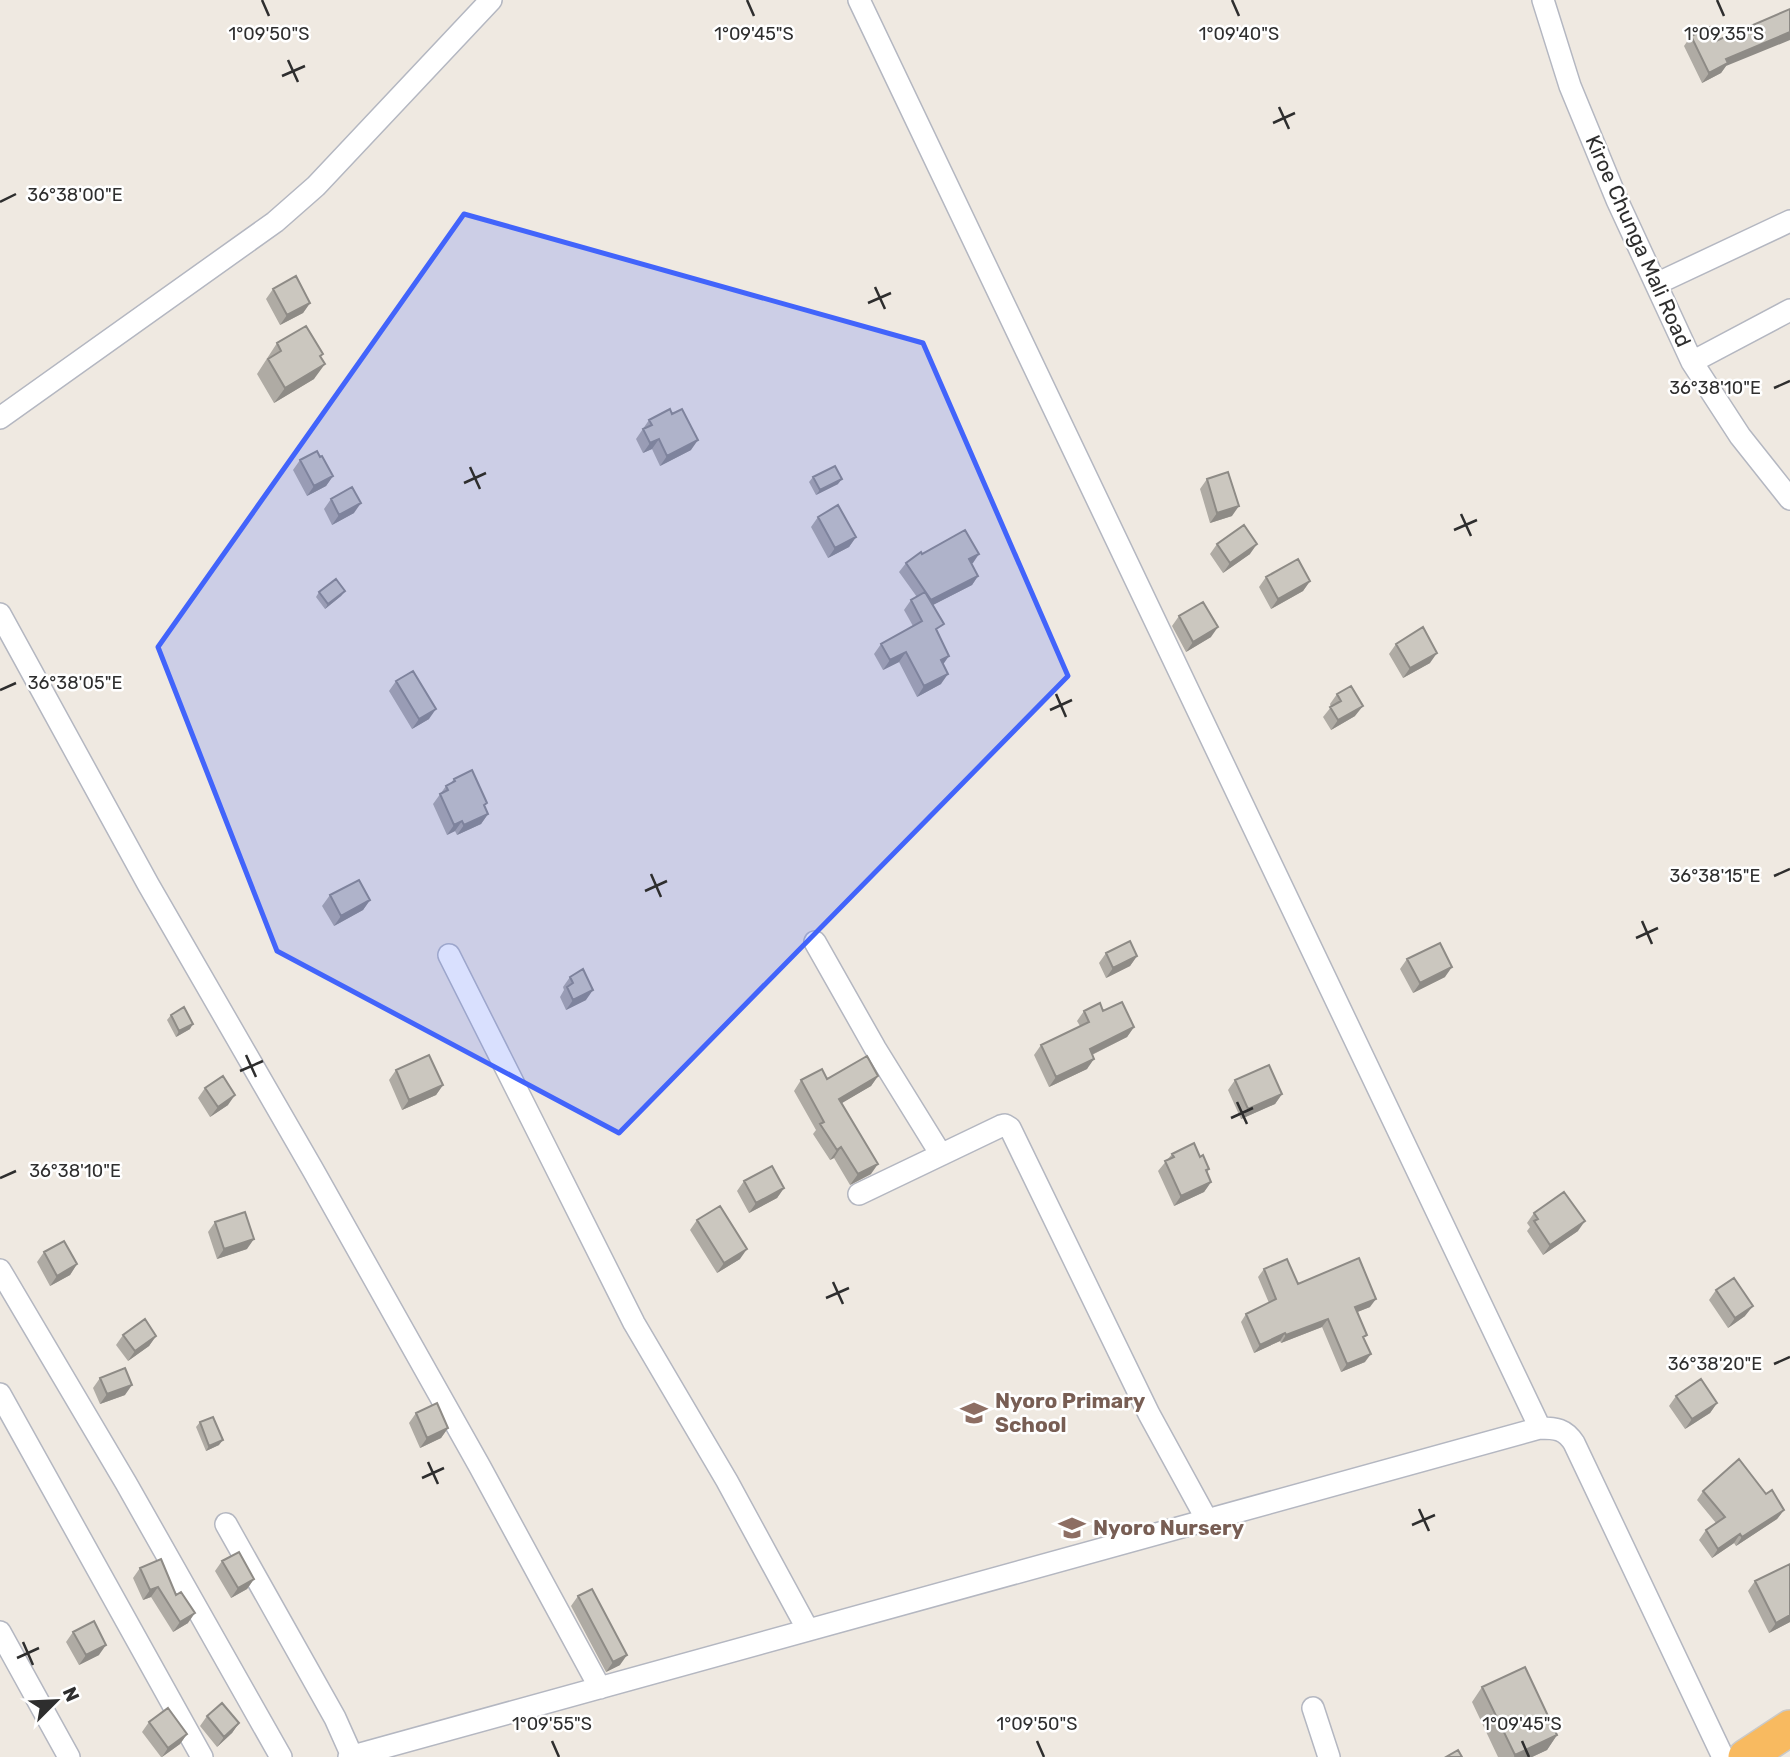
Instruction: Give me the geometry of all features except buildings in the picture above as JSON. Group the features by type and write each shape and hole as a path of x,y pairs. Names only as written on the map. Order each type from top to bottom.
{"highway":[{"path":"1746,1757 1790,1728"}],"street":[{"path":"4,412 275,222 316,186 491,0"},
{"path":"859,0 1540,1428"},
{"name":"Kiroe Chunga Mali Road","path":"1543,0 1570,86 1617,200 1692,362 1751,451 1790,499"},
{"path":"1656,284 1790,221"},
{"path":"1692,362 1790,310"},
{"path":"0,614 148,884 480,1467 600,1688"},
{"path":"815,942 875,1048 940,1153"},
{"path":"449,955 634,1322 727,1481 808,1630"},
{"path":"859,1194 1001,1126 1010,1129 1149,1414 1207,1520"},
{"path":"0,1270 281,1757"},
{"path":"0,1394 202,1757"},
{"path":"226,1524 335,1718 351,1757 1540,1428 1556,1428 1568,1434 1574,1443 1723,1757"},
{"path":"0,1632 69,1757"},
{"path":"1313,1708 1329,1757"}],"highlighted area":[{"path":"464,214 923,343 1068,676 619,1133 277,951 158,647"}],"place":[{"name":"Nyoro Primary School","path":"974,1413"},
{"name":"Nyoro Nursery","path":"1072,1528"}]}
